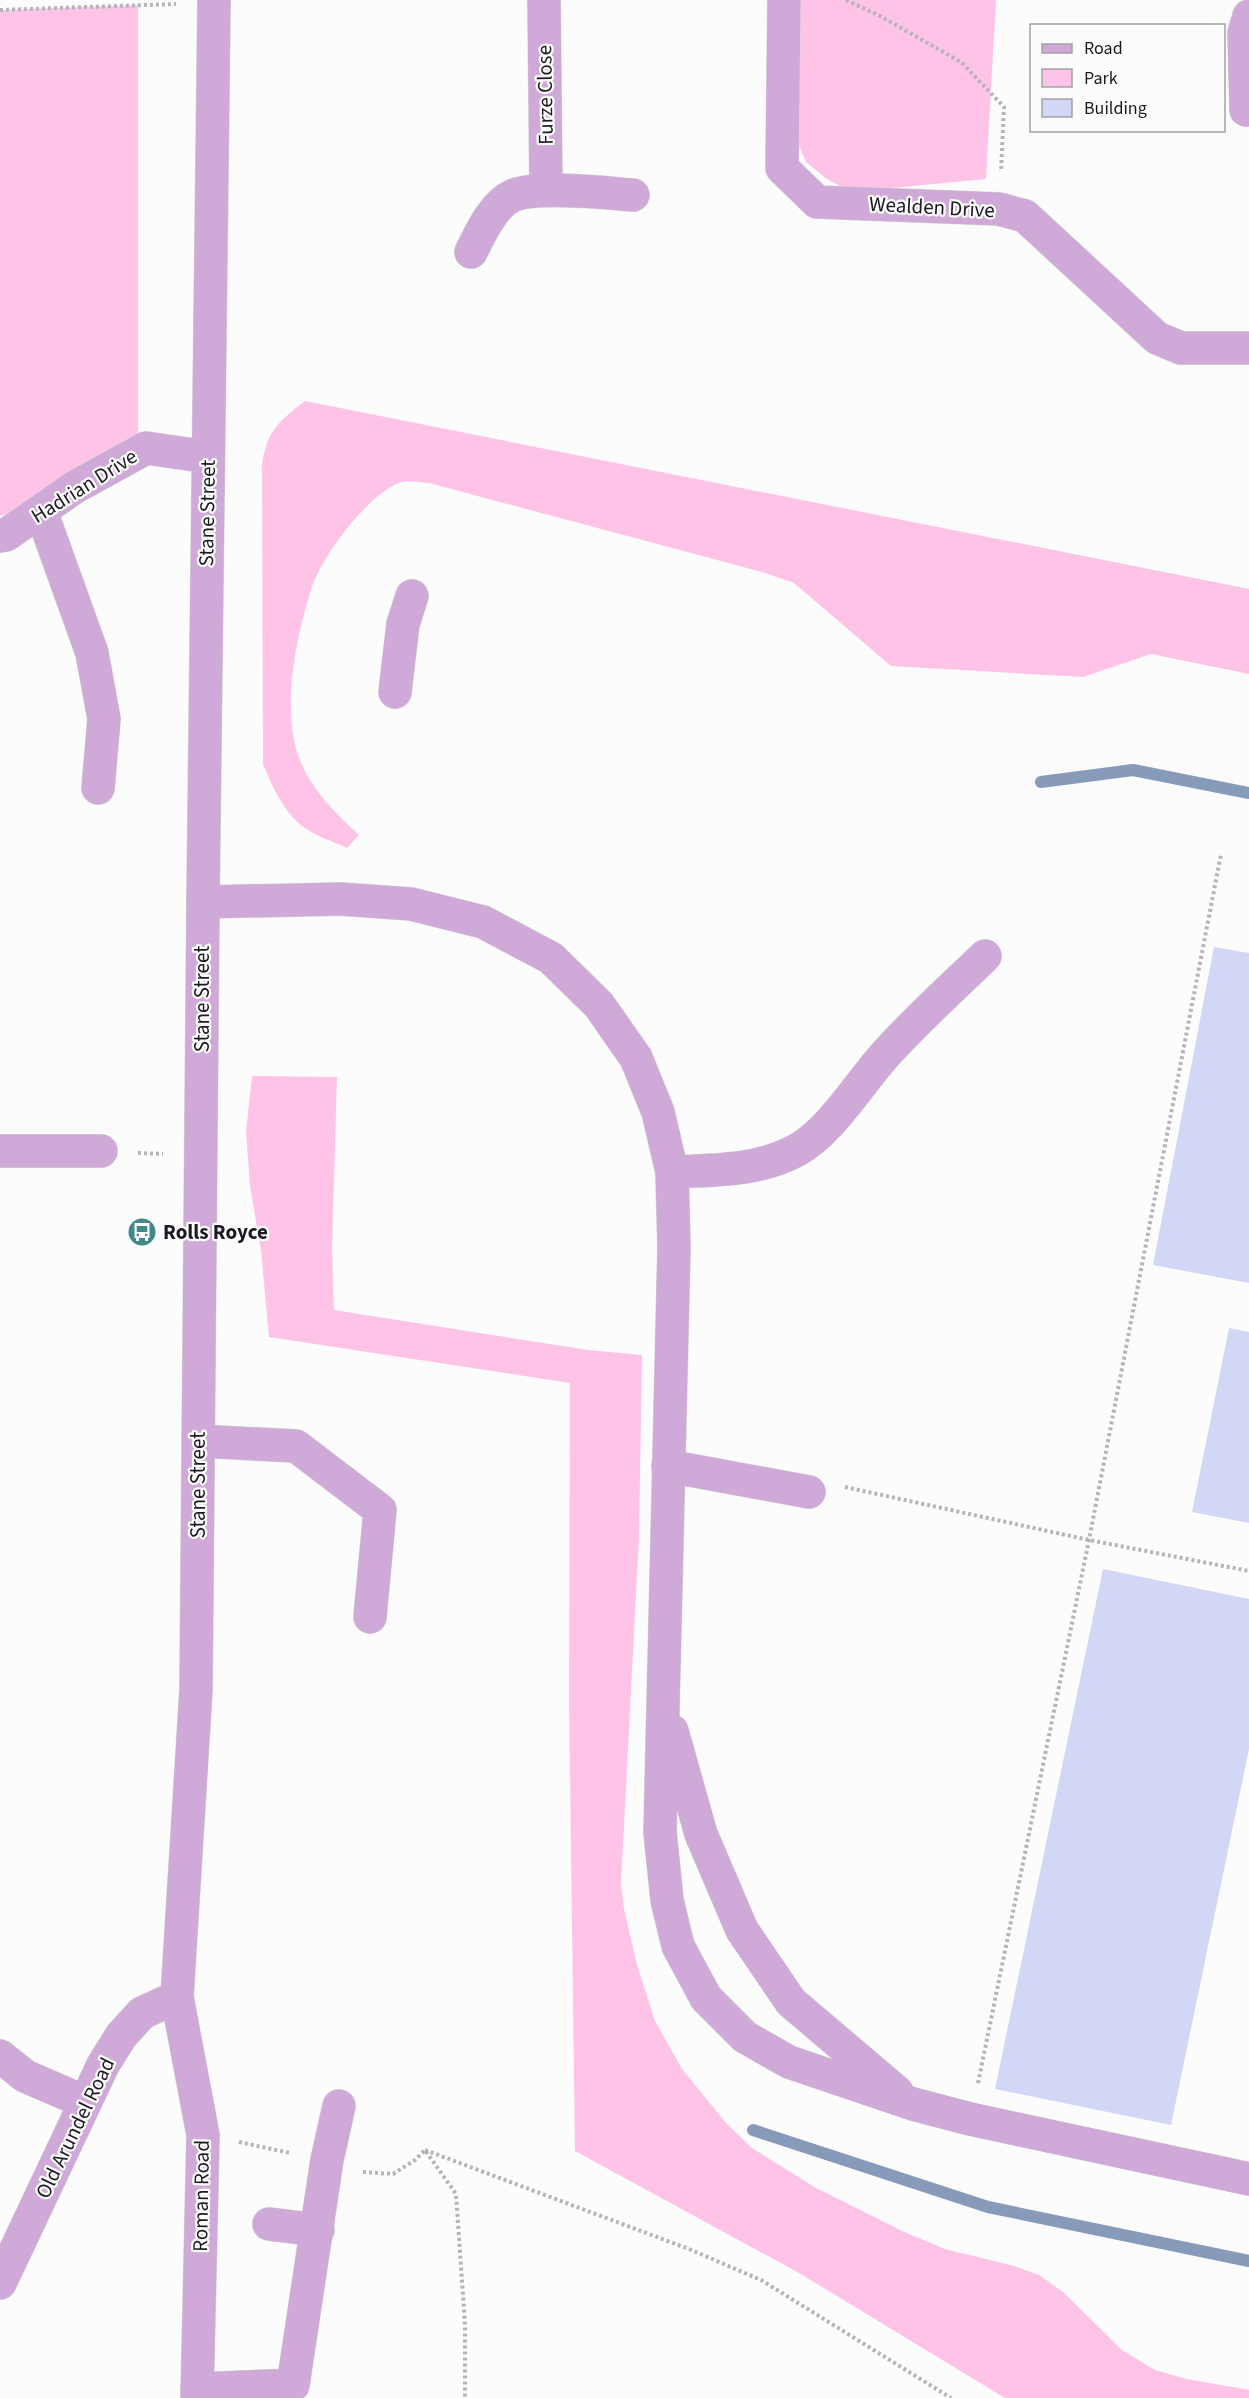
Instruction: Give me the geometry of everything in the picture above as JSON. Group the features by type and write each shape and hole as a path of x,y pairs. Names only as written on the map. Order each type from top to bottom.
{"street":[{"name":"Furze Close","path":"544,0 546,190"},
{"name":"Wealden Drive","path":"784,0 782,168 817,202 999,208 1025,216 1157,338 1181,348 1249,348"},
{"name":"Stane Street","path":"177,1997 196,1690 208,457 199,2"},
{"path":"1246,110 1244,33 1249,16"},
{"path":"471,252 488,219 512,196 546,190 633,195"},
{"name":"Hadrian Drive","path":"0,536 6,535 75,487 146,448 208,457"},
{"path":"41,511 92,652 104,719 98,788"},
{"path":"395,692 403,624 412,596"},
{"path":"202,902 340,899 411,904 483,922 551,958 599,1005 636,1058 657,1112 672,1172 674,1247 660,1832 666,1900 678,1946 706,1998 745,2037 789,2062 913,2104 970,2119 1249,2179"},
{"path":"672,1172 734,1169 769,1162 797,1150 816,1137 885,1055 985,956"},
{"path":"0,1151 101,1151"},
{"path":"198,1441 296,1446 380,1510 369,1617"},
{"path":"668,1466 809,1491"},
{"path":"662,1697 701,1834 742,1930 791,2002 913,2104"},
{"name":"Old Arundel Road","path":"0,2283 85,2102 121,2036 142,2013 177,1997"},
{"name":"Roman Road","path":"177,1997 202,2135 197,2393"},
{"path":"0,2056 25,2076 85,2102"},
{"path":"197,2393 293,2385 327,2160 339,2106"},
{"path":"269,2224 318,2230"}],"path":[{"path":"846,0 880,16 961,62 1004,107 999,208"},
{"path":"0,10 199,2"},
{"path":"970,2119 1089,1540 1221,854"},
{"path":"101,1151 201,1155"},
{"path":"843,1487 1089,1540 1249,1571"},
{"path":"202,2135 327,2160 354,2172 393,2174 415,2160 425,2150"},
{"path":"425,2150 456,2194 465,2324 465,2398"},
{"path":"425,2150 689,2249 761,2280 951,2398"}],"green space":[{"path":"795,0 996,0 986,179 851,192 827,179 806,162 794,134"},
{"path":"138,5 138,440 17,512 0,516 0,10"},
{"path":"305,401 1249,589 1249,674 1151,654 1083,677 891,666 794,583 762,572 429,483 402,482 376,498 362,511 336,543 317,574 312,587 297,646 291,688 292,729 296,748 313,785 339,816 359,835 347,848 313,833 293,817 276,792 263,764 262,464 271,435 281,421"},
{"path":"252,1076 337,1077 332,1249 334,1310 588,1350 642,1355 639,1536 621,1884 624,1909 637,1965 655,2021 682,2069 726,2123 752,2148 816,2188 902,2231 945,2249 1014,2266 1039,2275 1063,2292 1122,2350 1155,2370 1187,2379 1249,2390 1249,2398 1005,2398 799,2273 575,2151 569,1700 570,1383 269,1337 261,1250 250,1186 246,1132"}],"building":[{"path":"1214,947 1249,953 1249,1283 1153,1265"},
{"path":"1229,1328 1249,1332 1249,1523 1192,1512"},
{"path":"1103,1569 1249,1599 1249,1749 1171,2125 995,2089"}],"waterway":[{"path":"1041,782 1133,770 1249,793"},
{"path":"753,2130 988,2207 1249,2261"}],"place":[{"name":"Rolls Royce","path":"142,1232"}]}
